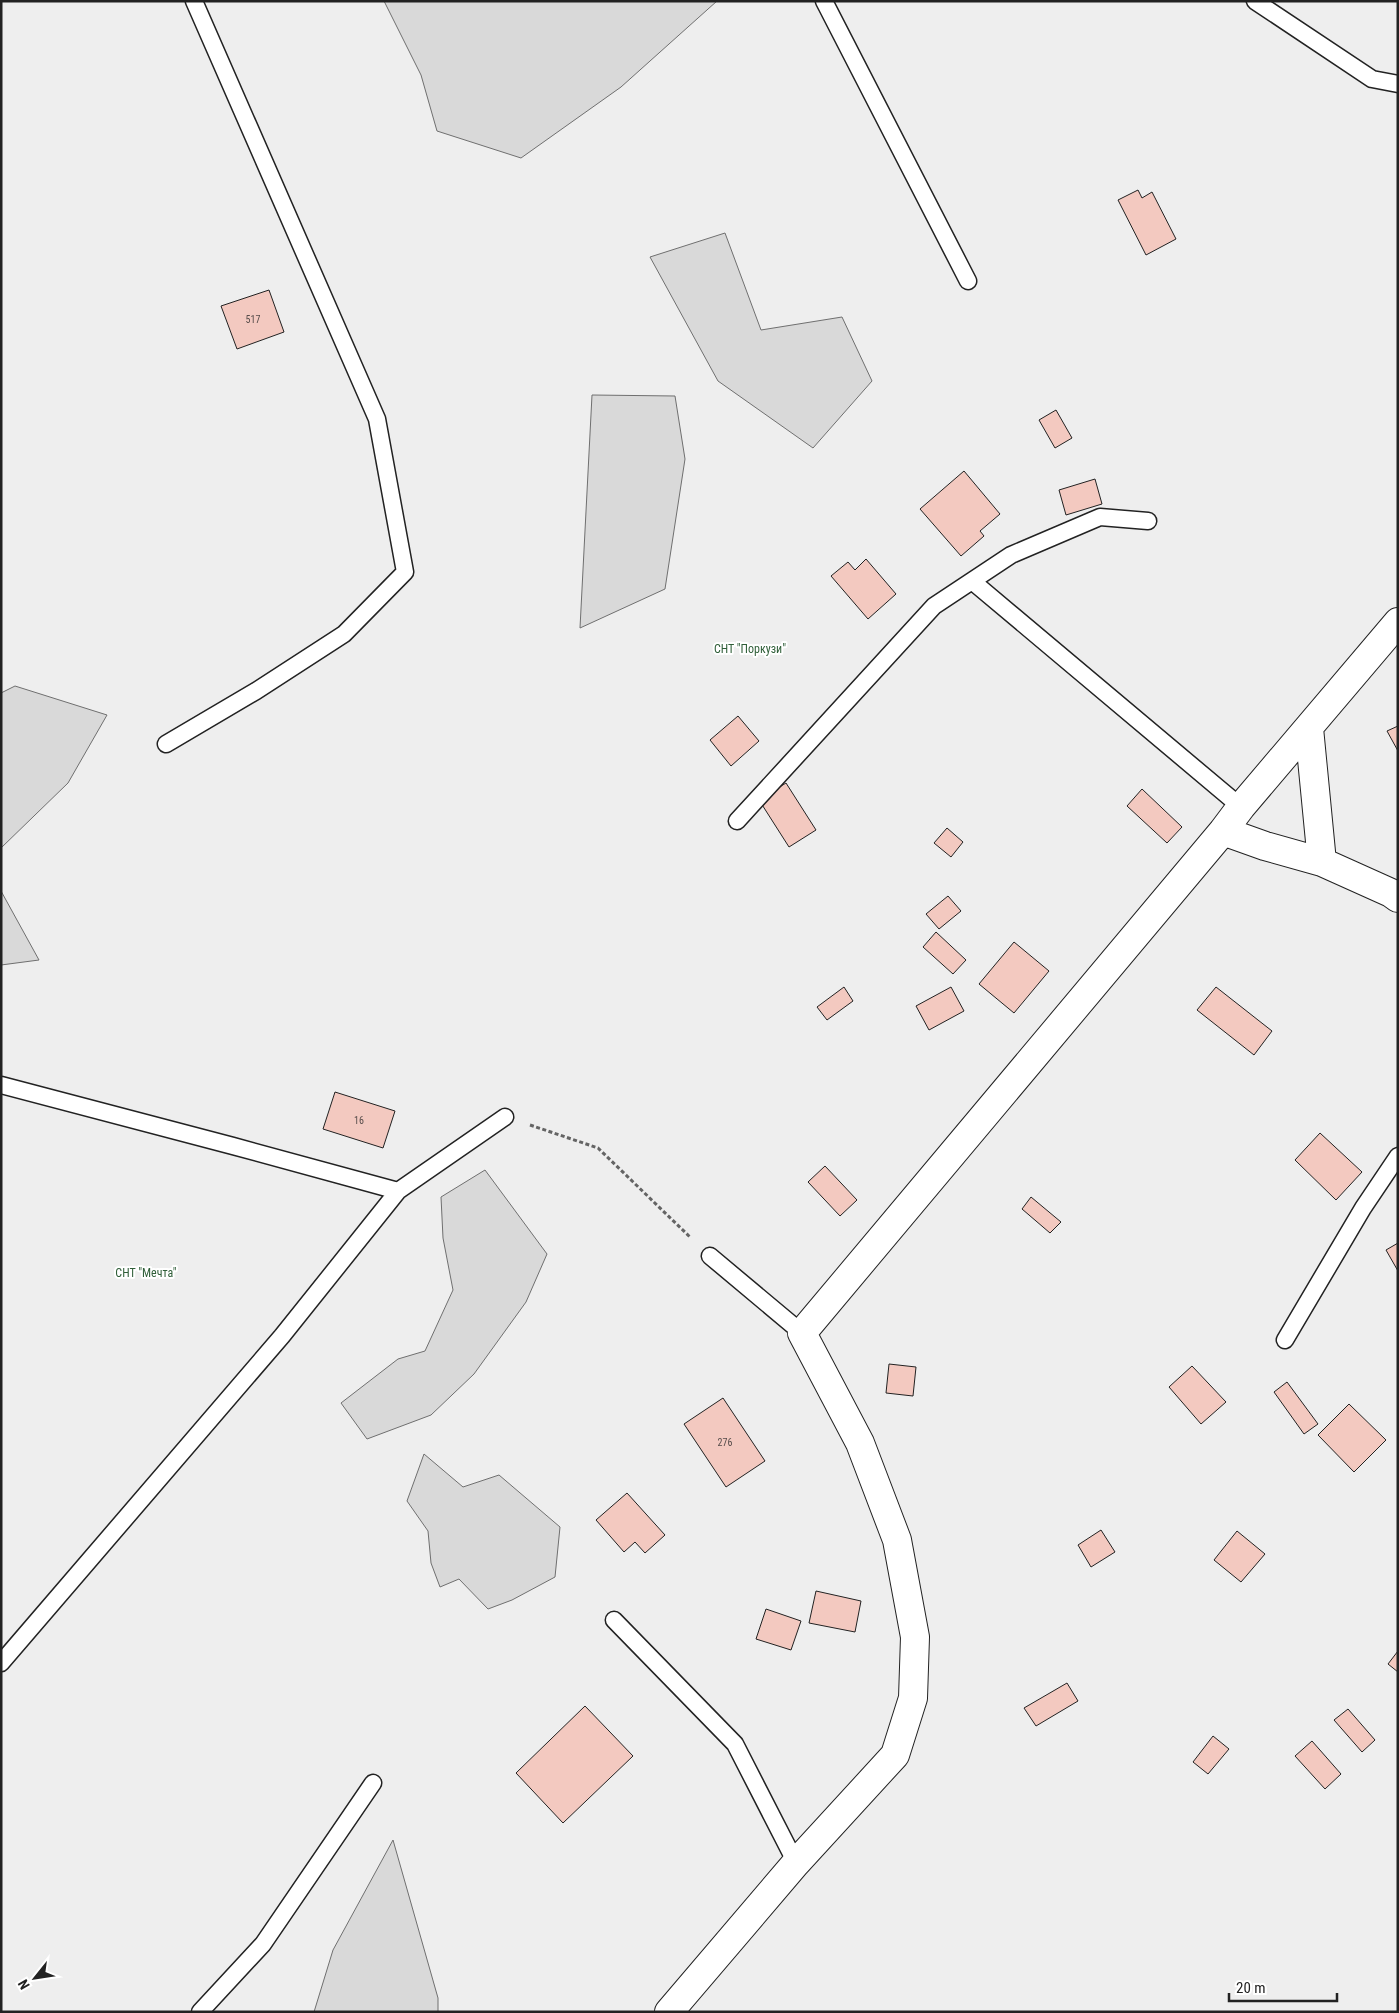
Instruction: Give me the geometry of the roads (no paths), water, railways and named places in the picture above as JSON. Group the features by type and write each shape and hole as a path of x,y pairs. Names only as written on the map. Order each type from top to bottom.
{"street":[{"path":"669,2012 796,1863 895,1755 914,1698 915,1637 896,1540 860,1443 802,1333 1398,622"},
{"path":"1308,728 1322,862"},
{"path":"1223,830 1265,846 1322,862 1391,892 1398,898"}],"lane":[{"path":"166,744 256,691 344,634 405,572 377,419 194,1"},
{"path":"824,1 968,281"},
{"path":"1255,1 1372,79 1398,84"},
{"path":"737,820 934,606 1011,556 1100,517 1148,521"},
{"path":"972,581 1241,807"},
{"path":"1,1085 398,1191"},
{"path":"1,1663 282,1336 398,1191 506,1117"},
{"path":"1285,1340 1363,1208 1398,1156"},
{"path":"710,1256 802,1333"},
{"path":"614,1620 735,1744 796,1863"},
{"path":"200,2012 264,1944 373,1783"}],"park label":[{"name":"СНТ \"Поркузи\"","path":"750,649"},
{"name":"СНТ \"Мечта\"","path":"146,1273"}]}
